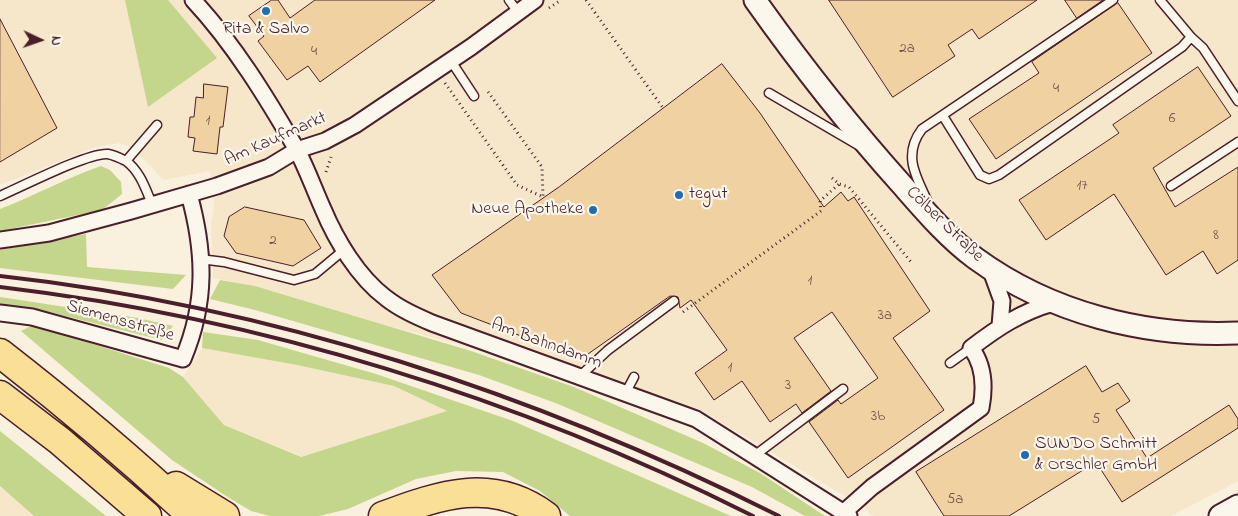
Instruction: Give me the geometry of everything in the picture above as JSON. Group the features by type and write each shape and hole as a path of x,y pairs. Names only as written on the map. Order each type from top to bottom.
{"highway":[{"path":"0,354 66,404 132,460 192,516"},
{"path":"0,395 60,442 147,516"},
{"path":"132,460 225,516"},
{"path":"383,516 431,498 468,492 512,498 527,504 546,516"},
{"path":"428,516 449,507 483,504 500,507 524,516"}],"street":[{"name":"Am Bahndamm","path":"194,0 218,29 265,97 297,150 324,210 345,249 368,280 385,297 405,311 450,330 696,419 847,514 872,487 981,408 984,391 982,377 977,356 971,348"},
{"name":"Am Kaufmarkt","path":"0,240 49,233 189,194 269,167 297,150 325,140 355,125 451,61 514,6 535,0"},
{"name":"Cölber Straße","path":"755,0 796,57 872,152 936,223 973,257 1019,286 1053,303 1081,313 1157,329 1217,334 1238,333"},
{"name":"Siemensstraße","path":"0,313 32,317 183,358 194,333 201,298 200,259 189,194"},
{"path":"990,268 1002,301 1000,326"},
{"path":"971,348 1000,326 1031,309 1053,303"},
{"path":"1220,516 1238,506"}],"lane":[{"path":"936,223 911,159 916,137 922,129 1113,0"},
{"path":"1160,0 1190,37 1203,48 1238,101"},
{"path":"943,116 980,175 989,179 999,175 1174,53 1190,37"},
{"path":"451,61 474,96"},
{"path":"769,93 842,138 872,152"},
{"path":"126,161 157,125"},
{"path":"1171,186 1238,142"},
{"path":"0,196 68,166 100,155 110,154 126,161 136,170 152,204"},
{"path":"200,259 224,262 294,280 314,274 345,249"},
{"path":"579,378 608,350 674,301"},
{"path":"950,363 971,348"},
{"path":"625,394 634,377"},
{"path":"754,456 843,389"}],"path":[{"path":"546,11 561,0"},
{"path":"586,0 663,108"},
{"path":"438,88 445,83 517,185 544,197 542,166 481,81"},
{"path":"326,175 328,160 333,154"},
{"path":"832,178 839,184 849,187 911,262"},
{"path":"677,316 821,212 820,201 839,184"}],"shaded area":[{"path":"0,0 1238,0 1238,481 1171,516 873,516 863,507 699,409 382,324 255,286 213,278 211,224 214,206 210,171 163,180 143,158 128,146 120,143 95,147 0,185"},
{"path":"202,348 297,365 394,386 447,411 302,457 224,425 183,377"},
{"path":"0,486 34,516 0,516"}],"green space":[{"path":"125,0 168,0 217,58 148,107"},
{"path":"101,166 110,170 121,182 122,194 102,210 0,231 0,209"},
{"path":"86,234 87,267 186,275 173,289 0,268 0,250"},
{"path":"220,280 255,286 471,351 574,387 703,443 760,473 825,516 805,516 752,487 558,404 479,375 255,310 210,299"},
{"path":"0,297 138,318 173,326 162,340 33,308 0,306"},
{"path":"33,325 169,368 183,377 224,425 301,457 447,411 394,386 297,365 202,348 203,332 258,340 376,374 513,421 731,516 570,516 540,491 503,472 456,471 416,479 348,509 319,516 270,516 251,511 172,460 21,331"},
{"path":"0,431 106,516 34,516 0,486"}],"building":[{"path":"272,0 278,0 290,18 315,0 435,0 320,82 308,66 287,80 258,41 264,36 249,16"},
{"path":"829,0 1037,0 979,39 972,29 948,45 955,56 893,97"},
{"path":"1065,0 1103,0 1077,18"},
{"path":"1118,3 1152,53 996,159 969,119 1039,73 1032,62"},
{"path":"0,19 57,128 0,162"},
{"path":"722,64 760,113 824,207 841,192 848,201 854,197 930,311 893,338 944,410 848,478 809,422 838,400 841,404 878,378 832,312 794,338 831,391 802,413 796,404 770,422 742,381 714,400 695,373 727,350 691,300 680,308 678,297 670,296 581,359 461,313 432,275 559,187"},
{"path":"1198,67 1231,116 1153,168 1175,207 1238,167 1238,260 1217,274 1203,251 1166,275 1114,194 1046,240 1019,200 1119,133 1113,125"},
{"path":"204,84 228,87 223,127 220,127 217,154 193,151 195,138 188,137 190,117 194,117 196,97 203,98"},
{"path":"245,207 304,220 321,248 293,266 236,253 224,236 229,217"},
{"name":"SUNDO Schmitt & Orschler GmbH","path":"1086,366 1102,392 1118,383 1130,401 1116,410 1147,458 1229,405 1238,419 1238,428 1122,502 1096,462 1009,516 944,516 916,472"}],"railway":[{"path":"0,276 101,290 202,309 302,333 400,362 497,394 593,431 687,472 779,516"},
{"path":"0,287 98,301 195,319 291,342 387,369 481,400 573,435 664,474 753,516"}],"place":[{"name":"Rita & Salvo","path":"266,11"},
{"name":"tegut","path":"679,195"},
{"name":"Neue Apotheke","path":"593,210"},
{"name":"SUNDO Schmitt & Orschler GmbH","path":"1025,455"}]}
